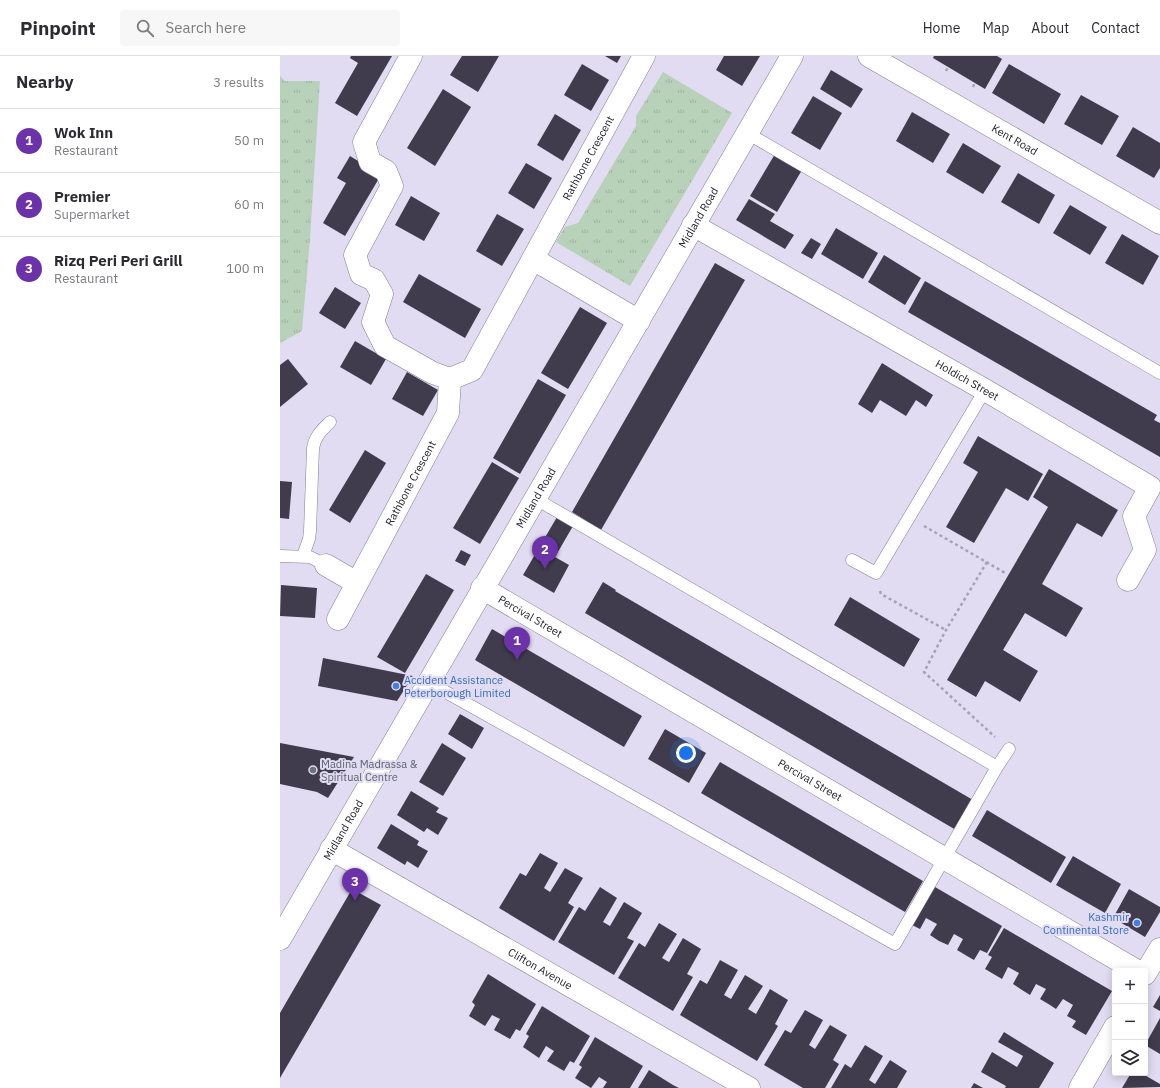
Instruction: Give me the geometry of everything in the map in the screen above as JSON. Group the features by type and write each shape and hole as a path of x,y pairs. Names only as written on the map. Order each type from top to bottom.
{"street":[{"path":"411,56 364,142 370,162 386,171 392,186 355,255 361,274 374,280 382,294 373,322 385,346 433,373 450,379"},
{"name":"Rathbone Crescent","path":"338,619 448,413 450,379 472,370 644,56"},
{"name":"Midland Road","path":"281,935 482,588 536,499 792,56"},
{"name":"Kent Road","path":"869,56 1160,224"},
{"name":"Holdich Street","path":"693,225 985,390 1150,487 1134,516 1146,550 1128,580"},
{"path":"533,259 639,321"},
{"path":"326,565 357,583"},
{"name":"Percival Street","path":"482,588 1132,968"},
{"name":"Clifton Avenue","path":"331,849 749,1088"},
{"path":"1148,969 1160,949"},
{"path":"1080,1088 1112,1032"}],"lane":[{"path":"747,133 1160,373"},
{"path":"852,560 876,573 985,390"},
{"path":"303,556 310,531 314,440 330,422"},
{"path":"536,499 997,767"},
{"path":"280,556 310,557 326,565"},
{"path":"428,682 895,944 997,767 1009,749"}],"path":[{"path":"946,72 948,67"},
{"path":"972,87 975,82"},
{"path":"908,517 1007,574"},
{"path":"987,562 946,630 924,672 1009,749"},
{"path":"876,573 881,594 946,630"}],"green space":[{"path":"663,72 732,113 630,286 556,242 565,227 578,223 636,126 636,116"},
{"path":"280,76 285,81 320,81 310,239 302,331 280,343"}],"building":[{"path":"351,56 392,56 357,116 335,103 358,63 350,58"},
{"path":"462,56 499,56 478,92 450,75"},
{"path":"605,56 621,56 617,63"},
{"path":"724,56 760,56 742,86 716,70"},
{"path":"934,56 997,56 1002,59 985,89 933,58"},
{"path":"582,64 609,80 591,111 564,95"},
{"path":"1009,64 1061,94 1044,124 992,93"},
{"path":"831,70 863,89 851,108 820,89"},
{"path":"443,89 471,107 435,166 407,148"},
{"path":"1081,95 1119,116 1102,145 1064,124"},
{"path":"813,96 842,113 820,150 791,133"},
{"path":"912,112 950,134 933,163 896,141"},
{"path":"555,114 581,130 563,161 537,145"},
{"path":"1133,127 1160,143 1160,168 1154,178 1116,156"},
{"path":"963,143 1001,166 983,194 946,172"},
{"path":"775,154 802,170 777,212 750,196"},
{"path":"350,156 381,175 345,236 323,223 346,183 337,178"},
{"path":"526,163 552,178 534,209 508,193"},
{"path":"1018,173 1055,195 1039,224 1001,202"},
{"path":"411,196 440,213 424,241 395,225"},
{"path":"749,199 775,214 770,221 794,235 785,249 736,220"},
{"path":"1070,205 1107,227 1090,255 1053,233"},
{"path":"497,214 524,229 502,266 476,251"},
{"path":"836,228 878,253 863,279 821,254"},
{"path":"1122,234 1159,256 1143,285 1105,263"},
{"path":"811,238 821,244 812,259 801,253"},
{"path":"884,255 921,278 905,305 868,282"},
{"path":"715,263 745,280 601,530 572,512"},
{"path":"419,274 481,309 465,338 403,302"},
{"path":"925,281 1157,415 1154,420 1160,423 1160,457 908,312"},
{"path":"335,287 361,303 345,329 319,313"},
{"path":"580,307 607,323 568,389 541,373"},
{"path":"355,341 386,359 371,385 340,367"},
{"path":"288,359 308,384 280,407 280,365"},
{"path":"882,363 933,395 926,407 916,400 906,416 880,400 872,413 858,404"},
{"path":"407,372 438,390 423,416 392,399"},
{"path":"538,379 566,395 520,474 493,458"},
{"path":"978,436 1043,474 1028,501 1006,488 974,543 946,527 978,472 963,463"},
{"path":"365,450 386,463 350,523 329,510"},
{"path":"492,462 519,478 480,544 453,528"},
{"path":"1049,469 1118,510 1102,537 1077,523 1042,584 1083,608 1066,637 1025,613 1003,650 1038,671 1020,702 985,681 976,697 947,680 1048,507 1033,497"},
{"path":"280,481 292,482 289,519 280,518"},
{"path":"557,517 573,526 555,557 569,565 554,593 523,575"},
{"path":"461,550 471,555 465,566 455,561"},
{"path":"426,574 454,590 405,673 377,657"},
{"path":"603,582 616,590 615,591 973,800 956,830 585,613"},
{"path":"281,585 317,588 315,618 280,616"},
{"path":"850,597 920,639 904,667 834,625"},
{"path":"492,629 642,716 624,747 475,660"},
{"path":"323,658 413,676 397,701 318,686"},
{"path":"460,714 484,728 472,749 448,734"},
{"path":"665,729 706,753 689,783 648,759"},
{"name":"Madina Madrassa & Spiritual Centre","path":"280,743 354,757 328,798 317,792 280,784"},
{"path":"442,743 466,758 443,796 419,782"},
{"path":"720,762 923,881 905,912 701,793"},
{"path":"411,791 439,808 436,812 448,818 438,835 427,828 424,832 397,815"},
{"path":"987,810 1066,857 1051,883 972,836"},
{"path":"391,824 419,841 417,845 428,851 418,868 407,861 405,865 377,848"},
{"path":"540,853 558,863 544,888 550,892 565,868 583,878 568,903 574,907 554,941 499,908 520,873 526,876"},
{"path":"1073,856 1121,884 1105,913 1056,885"},
{"path":"600,887 617,898 603,922 610,926 624,902 642,913 627,938 634,941 614,975 558,942 579,907 585,911"},
{"path":"935,887 1002,926 987,953 980,950 974,960 967,956 957,950 963,939 954,934 948,945 939,941 930,935 937,924 926,918 920,929 912,925"},
{"path":"352,889 381,905 280,1078 280,1013"},
{"path":"1129,889 1160,907 1160,912 1145,937 1113,918"},
{"path":"659,923 677,934 662,958 669,962 683,938 701,949 687,974 693,977 673,1011 618,978 639,943 645,947"},
{"path":"1004,928 1112,991 1086,1035 1072,1027 1076,1021 1067,1016 1073,1005 1063,999 1056,1009 1040,999 1046,989 1036,984 1030,995 1013,984 1019,973 1008,967 1002,979 985,969 992,957 988,955"},
{"path":"720,960 738,970 724,995 731,999 745,975 763,986 748,1009 756,1014 770,989 788,1000 775,1024 778,1026 757,1061 680,1015 700,980 707,984"},
{"path":"488,974 536,1004 520,1031 516,1029 510,1039 494,1030 500,1019 492,1015 485,1026 469,1016 475,1005 472,1002"},
{"path":"1160,995 1160,1011 1153,1007"},
{"path":"542,1006 590,1036 574,1063 570,1061 564,1071 547,1061 554,1051 546,1046 539,1058 523,1047 529,1036 526,1034"},
{"path":"805,1010 823,1020 809,1045 815,1049 830,1025 847,1035 833,1060 839,1064 825,1088 803,1088 764,1065 785,1030 791,1033"},
{"path":"1160,1018 1160,1054 1148,1047 1148,1040"},
{"path":"1004,1032 1054,1063 1039,1088 1005,1088 1006,1086 981,1072 992,1052 1017,1067 1020,1062 1023,1056 998,1042"},
{"path":"595,1037 643,1066 630,1088 603,1088 607,1082 599,1077 591,1088 575,1078 582,1067 579,1065"},
{"path":"865,1045 883,1056 869,1080 875,1084 890,1060 907,1071 897,1088 831,1088 845,1064 851,1068"},
{"path":"649,1070 673,1085 679,1088 638,1088"},
{"path":"1129,1076 1146,1076 1160,1084 1160,1087 1122,1088"},
{"path":"974,1083 983,1088 971,1088"}],"place":[{"name":"Premier","path":"545,569"},
{"name":"Wok Inn","path":"517,660"},
{"name":"Accident Assistance Peterborough Limited","path":"396,686"},
{"name":"Madina Madrassa & Spiritual Centre","path":"313,770"},
{"name":"Rizq Peri Peri Grill","path":"355,901"},
{"name":"Kashmir Continental Store","path":"1137,923"}]}
